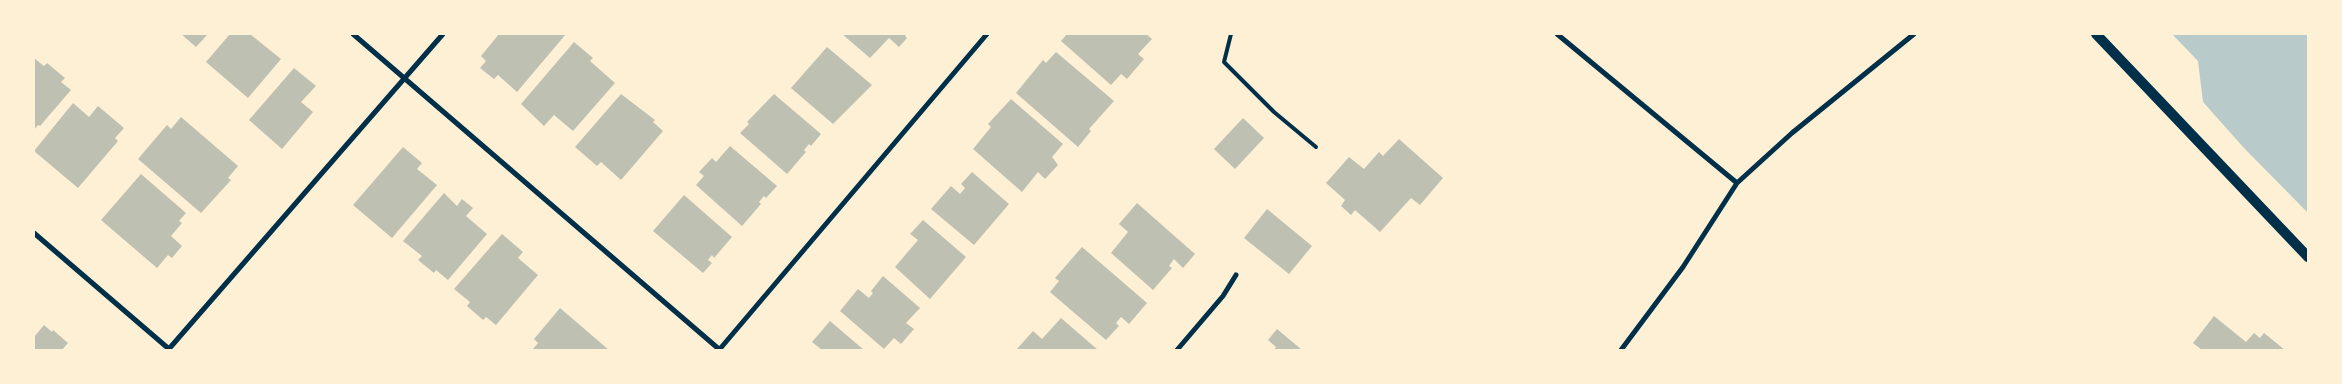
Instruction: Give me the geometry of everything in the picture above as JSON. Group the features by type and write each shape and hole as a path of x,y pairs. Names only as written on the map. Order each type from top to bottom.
{"main road":[{"path":"2096,34 2308,257"}],"street":[{"path":"353,34 719,350 987,34"},
{"path":"34,233 169,350 444,34"},
{"path":"1557,34 1737,183"},
{"path":"1620,350 1683,267 1706,234 1737,183 1792,133 1914,34"},
{"path":"1177,350 1223,296 1236,275"}],"lane":[{"path":"1231,34 1224,62 1274,112 1316,147"}],"shaded area":[{"path":"2172,34 2308,34 2308,213 2244,148 2203,102 2198,61"}],"building":[{"path":"181,34 208,34 196,47"},
{"path":"230,34 250,34 281,59 248,98 206,62"},
{"path":"499,34 566,34 517,92 498,75 494,79 480,68 486,61 481,56"},
{"path":"842,34 907,34 905,36 907,38 899,47 889,38 870,58"},
{"path":"1067,34 1146,34 1152,39 1138,54 1144,59 1127,79 1121,74 1111,85 1061,41"},
{"path":"574,42 593,58 590,61 615,83 573,131 554,115 544,126 521,104"},
{"path":"827,47 872,85 833,124 791,88"},
{"path":"1056,52 1114,101 1089,129 1091,131 1078,147 1016,93 1043,60 1046,63"},
{"path":"34,58 44,66 47,63 65,78 61,82 71,90 40,126 38,125 34,130"},
{"path":"294,68 316,86 301,102 313,112 282,149 249,120"},
{"path":"621,94 655,120 653,122 663,131 621,180 601,162 597,166 575,147"},
{"path":"774,94 821,134 811,146 809,144 804,150 806,152 787,174 740,133 749,124 747,122"},
{"path":"1011,99 1063,144 1052,157 1058,165 1045,179 1038,172 1022,192 973,149 991,127 988,124"},
{"path":"73,103 89,117 98,106 124,128 115,138 118,141 78,188 34,151"},
{"path":"181,117 238,166 228,178 231,180 201,213 138,159 167,125 171,129"},
{"path":"1243,118 1264,138 1235,169 1214,149"},
{"path":"1399,139 1443,178 1420,205 1411,198 1380,232 1355,210 1351,215 1341,206 1345,200 1326,183 1349,157 1364,169 1379,152 1383,156"},
{"path":"730,146 777,186 766,198 764,196 759,202 761,204 742,226 696,185 704,176 699,172 712,158 716,162"},
{"path":"403,147 422,163 417,169 437,185 392,238 353,205"},
{"path":"972,172 1009,204 974,245 931,209 951,186 960,194 965,188 961,184"},
{"path":"141,174 186,213 179,221 182,223 171,236 182,246 172,258 168,255 157,268 101,220"},
{"path":"444,193 457,206 462,199 473,208 466,216 487,234 448,280 436,270 434,273 418,260 422,256 403,241"},
{"path":"684,195 732,237 714,258 712,255 708,260 712,263 703,273 653,231"},
{"path":"1137,203 1195,254 1183,268 1174,259 1169,266 1172,268 1153,290 1111,253 1128,232 1119,224"},
{"path":"1267,209 1312,246 1289,274 1244,238"},
{"path":"923,220 966,257 930,299 895,267 918,240 910,234"},
{"path":"502,234 523,252 518,258 538,275 496,325 486,317 483,320 467,306 470,302 454,289"},
{"path":"1082,247 1147,303 1129,324 1121,317 1116,323 1119,326 1106,340 1050,292 1059,281 1055,278"},
{"path":"883,276 920,308 906,323 914,329 901,344 894,338 884,349 840,311 858,289 869,298 873,293 871,291"},
{"path":"560,308 609,350 532,350 538,343 534,339"},
{"path":"2214,316 2246,342 2254,333 2260,338 2264,333 2285,350 2202,350 2193,343"},
{"path":"1061,318 1098,350 1016,350 1033,331 1042,339"},
{"path":"830,321 864,350 822,350 812,342"},
{"path":"44,325 68,343 62,350 34,350 34,337"},
{"path":"1277,329 1302,350 1274,350 1276,347 1268,340"}]}
